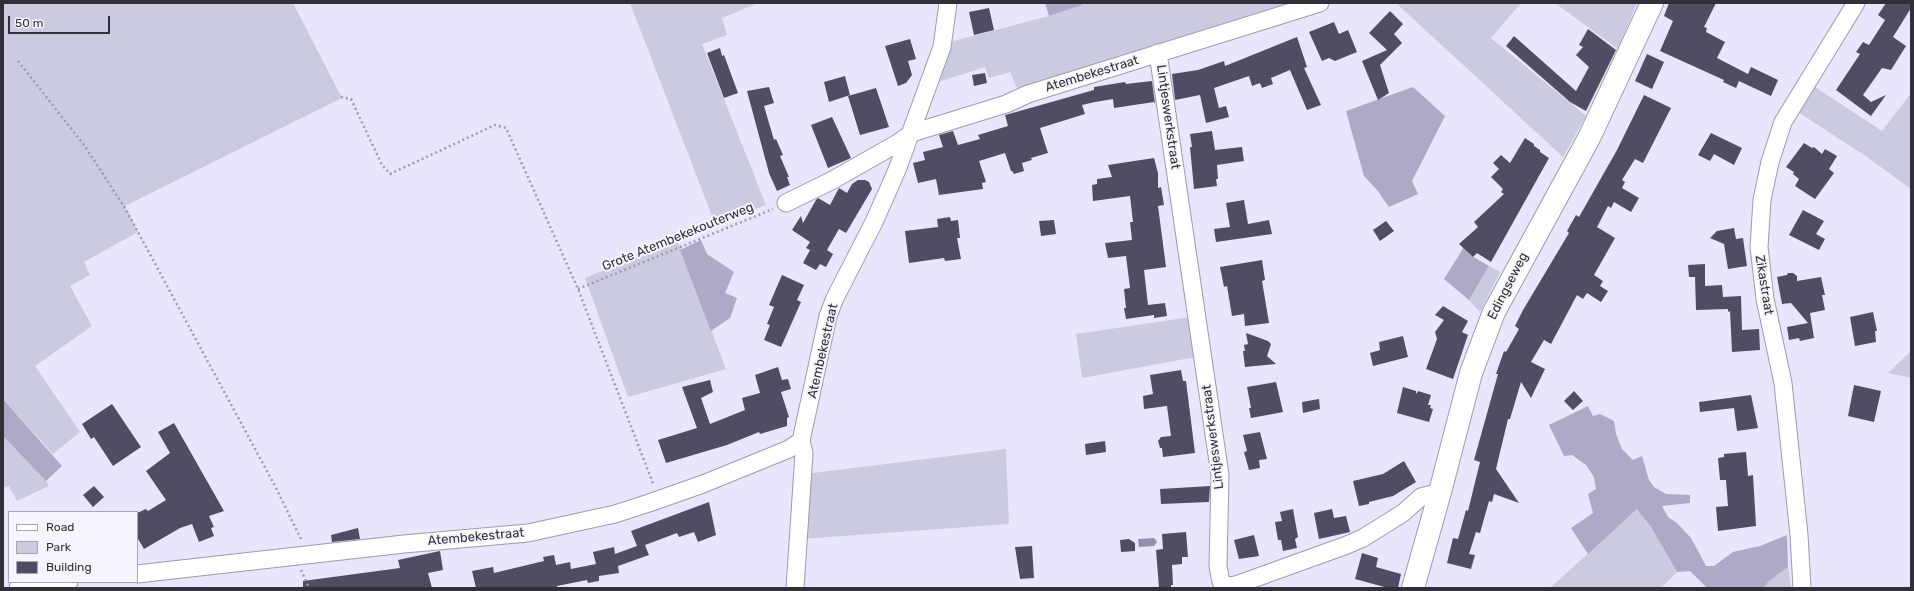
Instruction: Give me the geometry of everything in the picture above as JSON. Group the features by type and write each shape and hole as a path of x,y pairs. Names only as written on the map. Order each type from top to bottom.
{"main road":[{"name":"Edingseweg","path":"1413,588 1471,373 1494,312 1589,138 1652,3"}],"street":[{"name":"Atembekestraat","path":"795,588 804,453 802,441 822,344 832,304 874,222 898,170 942,47 948,3"},
{"name":"Atembekestraat","path":"786,204 832,181 898,143 912,133 1006,104 1028,94 1320,3"},
{"name":"Zikastraat","path":"1802,588 1799,535 1783,383 1765,299 1759,248 1762,200 1770,162 1783,122 1856,3"},
{"name":"Lintjeswerkstraat","path":"1158,53 1220,475 1218,566 1220,582 1227,586 1236,585 1347,545 1363,538 1403,513 1421,497 1440,492"},
{"name":"Atembekestraat","path":"138,574 528,533 615,514 703,484 789,449 802,441"},
{"path":"18,588 60,583"}],"path":[{"path":"18,61 84,145 125,208 275,486 300,536 307,555"},
{"path":"341,97 351,99 382,165 390,174 495,125 506,128 578,289 659,498"},
{"name":"Grote Atembekekouterweg","path":"578,289 786,204"}],"green space":[{"path":"3,3 293,3 342,98 125,206 138,232 84,262 90,275 70,286 92,326 35,366 80,432 53,454 3,399"},
{"path":"630,3 758,3 722,18 727,35 702,44 766,205 715,224"},
{"path":"1081,3 1288,3 1017,88 1010,72 989,78 985,67 932,84 946,43 1049,16 1081,5"},
{"path":"1396,3 1521,3 1491,38 1586,116 1563,157"},
{"path":"1555,3 1637,3 1618,49"},
{"path":"1812,85 1882,131 1911,93 1911,189 1867,157 1798,112"},
{"path":"677,240 726,369 628,397 585,278"},
{"path":"1489,266 1500,272 1480,312 1469,300"},
{"path":"1191,317 1196,357 1082,378 1076,334"},
{"path":"1911,351 1911,378 1888,373"},
{"path":"3,436 49,486 17,501 9,486 3,488"},
{"path":"1006,449 1009,524 801,539 805,474"},
{"path":"1637,509 1651,527 1677,572 1661,588 1550,588"},
{"path":"1788,567 1791,588 1764,588 1768,582"}],"shaded area":[{"path":"1045,3 1081,3 1082,5 1049,16"},
{"path":"1413,87 1445,116 1412,181 1418,194 1389,207 1377,190 1364,176 1346,111"},
{"path":"701,240 707,254 734,272 725,293 737,298 730,318 711,331 680,250"},
{"path":"1464,247 1470,255 1489,266 1469,300 1444,279"},
{"path":"3,399 62,466 46,481 3,436"},
{"path":"1588,406 1593,416 1600,414 1614,421 1616,434 1622,449 1633,460 1642,456 1649,480 1654,487 1666,494 1690,495 1690,503 1662,506 1668,517 1677,523 1691,538 1706,566 1714,566 1733,552 1760,546 1787,535 1788,567 1768,582 1764,588 1707,588 1690,571 1677,572 1651,527 1637,509 1588,554 1571,528 1593,513 1588,494 1596,489 1594,477 1586,465 1572,455 1564,456 1549,425"},
{"path":"1154,538 1157,542 1154,546 1139,547 1138,539"}],"building":[{"path":"1669,3 1716,3 1704,27 1707,28 1706,32 1725,42 1717,58 1748,74 1751,67 1778,80 1771,96 1739,81 1736,88 1723,82 1724,80 1660,51 1673,21 1664,16"},
{"path":"1886,3 1911,3 1911,8 1893,37 1906,46 1891,70 1882,68 1863,95 1871,102 1886,95 1871,116 1836,90 1860,54 1856,52 1863,42 1869,45 1885,20 1878,15"},
{"path":"989,8 994,30 974,35 969,12"},
{"path":"1390,11 1403,24 1394,34 1402,43 1380,65 1389,93 1378,100 1362,61 1387,50 1369,33"},
{"path":"1334,22 1339,34 1348,30 1357,52 1335,61 1329,58 1322,61 1309,32"},
{"path":"1588,29 1616,50 1586,111 1570,102 1506,46 1514,36 1576,91 1589,67 1576,55 1583,47 1579,45"},
{"path":"1297,37 1307,67 1304,68 1321,105 1307,110 1290,70 1271,78 1273,84 1262,88 1260,83 1252,86 1249,76 1214,88 1219,108 1226,106 1229,117 1206,123 1200,95 1175,100 1172,74 1198,70 1224,61 1225,66"},
{"path":"910,39 916,59 908,61 912,75 906,83 898,86 885,46"},
{"path":"720,48 738,93 724,98 707,53"},
{"path":"1647,54 1664,62 1652,89 1635,81"},
{"path":"985,73 987,83 974,86 972,75"},
{"path":"845,76 850,95 829,102 824,82"},
{"path":"1152,81 1155,104 1154,102 1114,108 1113,99 1095,102 1082,105 1085,114 1040,128 1048,153 1031,158 1032,160 1022,163 1024,171 1014,174 1011,171 1005,153 979,161 986,182 982,183 983,189 939,195 936,179 918,183 913,163 925,160 923,152 943,147 939,135 953,131 958,145 980,139 978,135 1008,126 1005,115 1094,90 1094,87 1125,82 1126,84"},
{"path":"769,87 774,103 764,106 774,140 776,139 783,155 780,156 789,177 787,177 790,185 777,191 769,173 747,91"},
{"path":"876,88 889,127 860,135 848,96"},
{"path":"1644,95 1671,108 1643,163 1635,159 1622,180 1625,182 1622,188 1639,198 1631,212 1614,202 1611,208 1608,206 1597,227 1615,238 1594,275 1603,281 1600,286 1608,291 1601,302 1587,293 1583,299 1577,295 1551,344 1544,340 1531,362 1545,369 1531,398 1521,382 1510,419 1508,419 1496,469 1519,503 1494,494 1492,502 1489,501 1480,533 1476,532 1469,554 1475,555 1471,569 1447,563 1453,538 1458,539 1466,510 1468,511 1480,462 1474,460 1498,374 1496,374 1504,351 1506,352 1519,329 1515,326 1523,310 1569,233 1567,231 1576,215 1579,217 1617,150"},
{"path":"832,117 851,158 828,168 811,125"},
{"path":"1212,131 1215,150 1242,147 1244,161 1217,165 1217,186 1194,189 1190,134"},
{"path":"1711,133 1742,148 1734,165 1714,154 1710,161 1698,155"},
{"path":"1525,138 1549,158 1491,262 1477,253 1473,257 1459,244 1478,227 1474,222 1504,194 1501,192 1503,189 1491,177 1499,169 1493,163 1501,155 1510,163"},
{"path":"1804,143 1812,148 1814,147 1822,154 1825,149 1837,156 1829,169 1834,173 1815,199 1795,186 1799,179 1793,174 1794,172 1786,167"},
{"path":"1154,158 1158,173 1158,188 1161,187 1164,205 1158,206 1166,267 1144,270 1148,305 1165,303 1167,316 1154,318 1154,315 1126,319 1124,308 1126,308 1124,289 1130,288 1126,256 1108,258 1105,243 1132,240 1130,222 1133,222 1130,196 1093,201 1092,185 1097,184 1097,179 1112,177 1108,165"},
{"path":"858,180 865,180 869,182 872,189 846,233 839,229 827,250 833,254 826,267 820,264 816,270 803,263 810,250 806,248 810,242 792,230 801,216 803,223 818,198 830,205 839,188 847,193 852,184"},
{"path":"1244,200 1248,224 1269,220 1272,234 1216,242 1214,229 1230,227 1226,203"},
{"path":"1803,210 1824,221 1816,234 1825,239 1819,250 1789,235"},
{"path":"950,217 951,221 958,220 960,238 957,238 961,259 945,261 944,258 909,263 905,231 938,227 937,219"},
{"path":"1054,220 1056,234 1041,236 1039,221"},
{"path":"1386,221 1394,231 1380,241 1373,230"},
{"path":"1734,228 1736,239 1743,238 1747,266 1728,269 1724,244 1710,238 1717,231"},
{"path":"1262,260 1265,280 1262,281 1269,323 1245,326 1244,314 1232,316 1227,286 1224,287 1220,267"},
{"path":"1705,264 1705,286 1722,285 1723,297 1741,296 1742,330 1759,329 1760,350 1732,352 1730,311 1728,312 1728,309 1696,310 1695,277 1689,277 1688,265"},
{"path":"1788,273 1793,273 1797,276 1797,281 1821,277 1825,295 1822,295 1825,310 1810,313 1814,338 1800,341 1799,338 1789,340 1787,327 1808,323 1791,303 1782,304 1777,277 1787,275"},
{"path":"782,275 804,285 797,300 801,302 781,347 764,340 770,325 767,324 774,307 769,305"},
{"path":"1443,306 1468,321 1462,332 1468,335 1453,379 1426,369 1437,339 1435,332 1444,320 1435,315"},
{"path":"1873,312 1877,331 1875,331 1876,342 1855,346 1850,317"},
{"path":"1246,333 1268,341 1271,344 1267,356 1276,364 1245,367 1243,351 1245,351 1244,345 1248,344"},
{"path":"1403,336 1408,357 1373,366 1370,353 1380,350 1379,342"},
{"path":"778,367 782,380 788,379 791,389 781,392 789,417 787,418 787,426 760,434 759,432 727,445 666,463 658,440 697,428 682,387 710,380 713,392 701,398 710,424 745,410 742,398 760,393 755,375"},
{"path":"1181,370 1183,381 1186,381 1195,453 1163,457 1162,448 1160,448 1158,441 1161,437 1171,436 1167,406 1144,409 1143,396 1153,394 1150,375"},
{"path":"1276,382 1283,412 1251,418 1249,408 1251,408 1247,387"},
{"path":"1854,385 1881,391 1874,422 1848,416"},
{"path":"1403,387 1416,391 1416,394 1418,391 1431,395 1428,405 1431,405 1430,408 1433,409 1429,422 1397,413"},
{"path":"1574,391 1583,401 1573,410 1564,401"},
{"path":"1751,395 1758,428 1737,431 1734,408 1700,412 1699,402"},
{"path":"1319,399 1320,409 1303,413 1302,402"},
{"path":"112,404 141,447 113,466 94,437 91,439 82,424"},
{"path":"174,423 224,511 209,516 214,527 211,528 214,536 199,542 192,524 180,528 144,549 138,539 138,513 146,509 148,511 166,500 146,471 170,453 158,432"},
{"path":"1260,432 1267,459 1259,460 1260,468 1249,470 1244,452 1247,451 1243,435"},
{"path":"1105,441 1106,452 1086,455 1085,444"},
{"path":"1746,452 1748,476 1753,475 1756,526 1718,531 1716,507 1728,506 1726,480 1720,480 1718,458 1724,457 1724,454"},
{"path":"1404,461 1416,482 1393,496 1359,506 1353,481 1383,474"},
{"path":"94,486 104,497 93,507 83,495"},
{"path":"1210,486 1209,502 1161,504 1160,489"},
{"path":"709,502 716,535 698,542 694,532 679,537 677,533 645,545 649,555 618,566 619,573 599,576 599,581 588,583 587,580 557,586 557,588 476,588 472,571 493,567 494,573 544,561 543,557 554,555 556,565 570,562 571,569 596,564 593,552 614,547 615,554 637,546 631,531"},
{"path":"1293,509 1298,537 1295,539 1297,548 1283,551 1281,540 1278,540 1275,522 1282,521 1280,512"},
{"path":"1332,509 1334,518 1346,516 1350,532 1319,539 1314,513"},
{"path":"358,528 360,539 332,542 331,535"},
{"path":"1186,532 1188,557 1182,557 1182,564 1172,565 1173,585 1171,585 1171,588 1159,588 1156,550 1163,549 1162,534"},
{"path":"1254,535 1259,556 1239,559 1234,540"},
{"path":"1129,539 1135,543 1135,551 1121,552 1120,540"},
{"path":"1032,546 1034,578 1020,579 1015,547"},
{"path":"440,551 443,570 428,573 432,588 303,588 303,581 400,568 398,560"},
{"path":"1362,553 1378,558 1376,567 1401,574 1398,588 1388,588 1355,579"}]}
